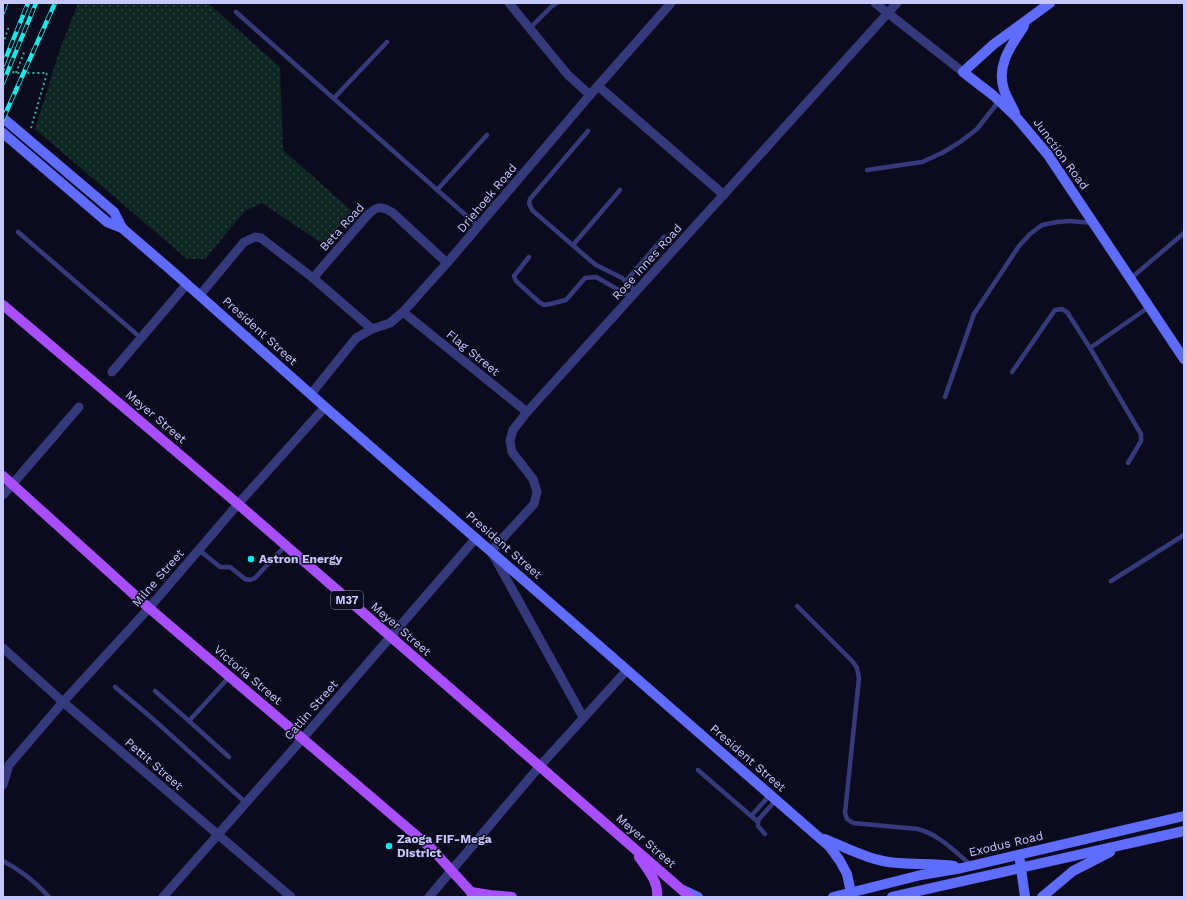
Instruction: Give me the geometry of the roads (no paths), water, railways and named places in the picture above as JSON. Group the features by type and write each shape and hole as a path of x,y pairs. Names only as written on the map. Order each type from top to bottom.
{"main road":[{"name":"Meyer Street","path":"3,304 238,504 690,897"},
{"name":"Victoria Street","path":"3,476 149,608 431,848 472,894"},
{"path":"630,844 651,874 655,883 657,897"},
{"path":"472,894 512,897"}],"street":[{"path":"508,3 568,75 590,95"},
{"name":"Driehoek Road","path":"311,394 356,338 372,329 390,323 403,312 671,3"},
{"name":"Junction Road","path":"875,3 999,100 1017,118 1048,155 1184,359"},
{"name":"Rose Innes Road","path":"492,551 534,504 537,492 533,479 512,452 510,441 513,430 527,412 897,3"},
{"path":"963,72 994,44 1050,3"},
{"path":"1017,118 1004,90 1002,77 1004,60 1011,46 1029,19"},
{"path":"598,86 724,195"},
{"name":"President Street","path":"3,118 114,212 122,228"},
{"name":"President Street","path":"3,133 107,222 122,228 187,284 325,407 816,834 830,847 840,861 847,874 852,895"},
{"name":"Beta Road","path":"312,278 372,210 380,208 385,208 393,213 447,263"},
{"path":"200,296 244,242 255,238 261,238 312,278 372,329"},
{"path":"112,372 187,284"},
{"name":"Flag Street","path":"403,312 527,412"},
{"path":"3,495 79,407"},
{"name":"Milne Street","path":"6,762 149,608 238,504 325,407"},
{"name":"Catlin Street","path":"163,897 476,538"},
{"path":"492,551 583,717"},
{"name":"Pettit Street","path":"3,648 63,702 291,897"},
{"path":"429,897 539,767 627,670"},
{"path":"3,785 6,762"},
{"name":"Exodus Road","path":"833,897 852,895 921,876 967,867 1184,816"},
{"path":"892,897 1184,831"},
{"path":"816,834 862,855 883,861 905,864 935,864 967,867"},
{"path":"1042,897 1073,871 1092,860 1128,844"},
{"path":"1018,855 1026,897"},
{"path":"682,890 698,897"}],"lane":[{"path":"530,28 557,3"},
{"path":"236,12 478,226"},
{"path":"334,98 387,42"},
{"path":"867,170 922,162 942,153 960,142 977,128 999,100"},
{"path":"588,130 530,199 529,203 532,210 596,265 626,281 634,294"},
{"path":"438,190 487,135"},
{"path":"573,245 620,190"},
{"path":"945,397 974,314 1019,246 1030,234 1042,225 1070,221 1093,223"},
{"path":"18,232 141,338"},
{"path":"1130,279 1184,233"},
{"path":"626,281 664,237"},
{"path":"529,257 514,276 516,281 539,302 544,304 566,300 585,278 591,276 634,294"},
{"path":"1090,348 1149,307"},
{"path":"1012,372 1055,310 1062,309 1067,312 1141,434 1141,441 1128,463"},
{"path":"1111,581 1184,534"},
{"path":"199,550 220,567 230,567 245,579 250,580 255,578 285,546"},
{"path":"797,606 853,662 857,668 859,678 845,813 847,819 853,823 926,831 944,841 967,867"},
{"path":"189,722 230,676"},
{"path":"116,688 153,719 246,803"},
{"path":"155,691 229,757"},
{"path":"698,770 758,822 758,826 765,834"},
{"path":"751,816 773,797"},
{"path":"758,822 773,797"},
{"path":"3,861 20,870 33,880 49,897"}],"railway":[{"path":"3,12 6,3"},
{"path":"3,65 28,3"},
{"path":"3,83 36,3"},
{"path":"3,119 55,3"}],"place":[{"name":"Astron Energy","path":"251,559"},
{"name":"Zaoga FIF-Mega District","path":"389,846"}]}
